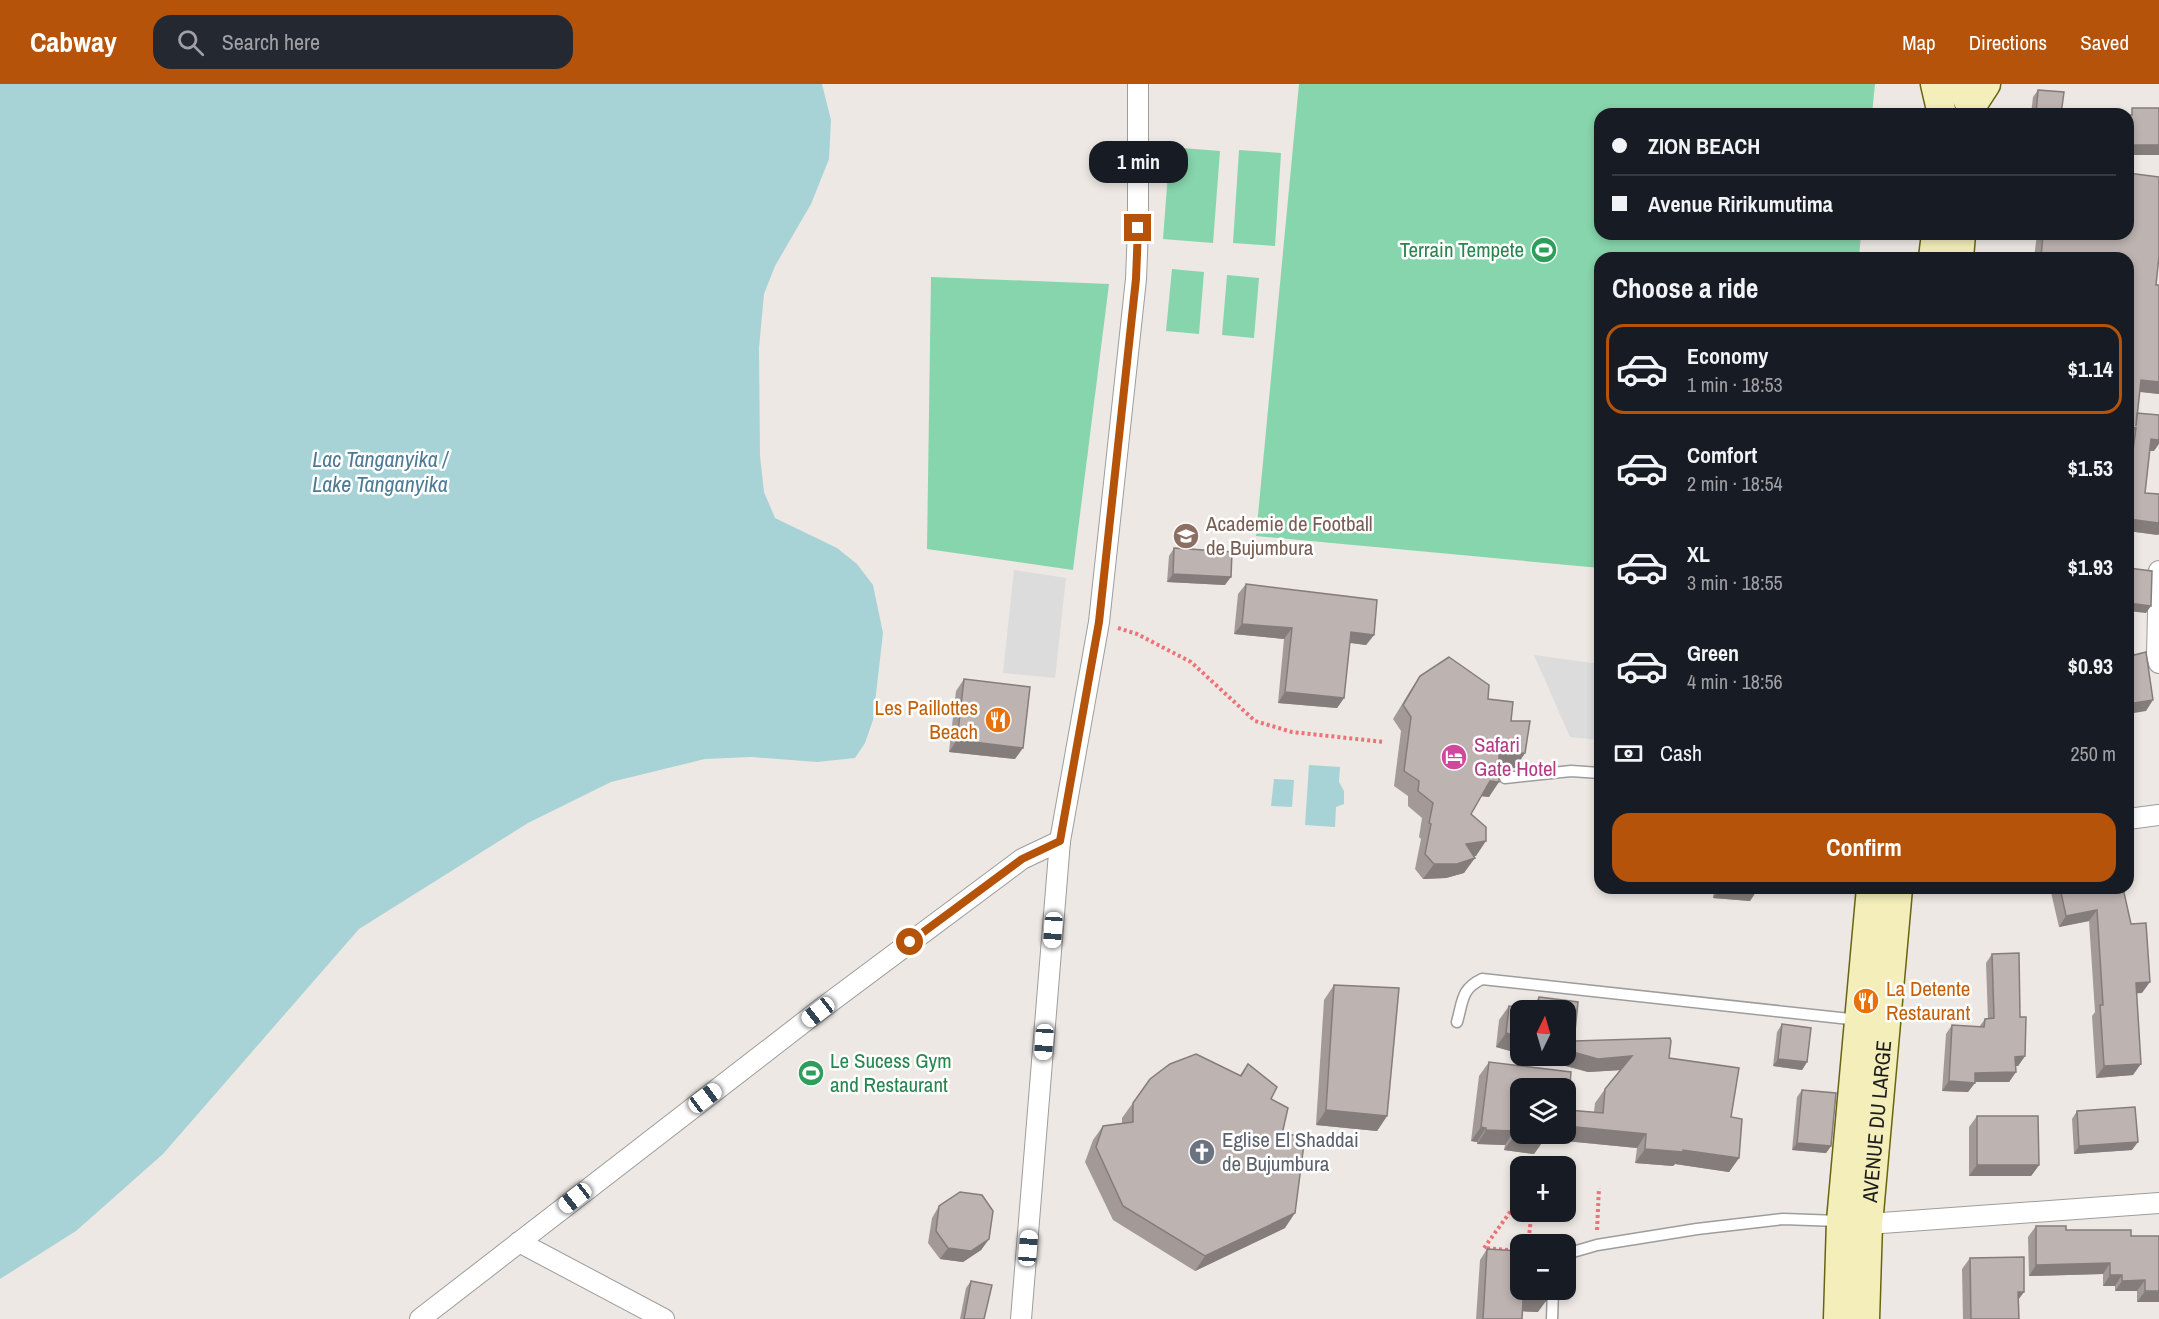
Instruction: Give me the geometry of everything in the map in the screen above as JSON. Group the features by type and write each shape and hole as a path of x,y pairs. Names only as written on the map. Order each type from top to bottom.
{"main road":[{"path":"1935,84 1940,108"},
{"name":"AVENUE DU LARGE","path":"1865,1319 1855,1223 1859,1020 1870,894"},
{"name":"AVENUE DU LARGE","path":"1838,1319 1855,1223 1897,894"}],"street":[{"path":"1021,1319 1060,841 1099,622 1136,279 1138,84"},
{"path":"2159,571 2159,663"},
{"path":"2134,818 2159,815"},
{"path":"420,1319 818,1012 1022,859 1060,841"},
{"path":"1855,1223 2159,1203"},
{"path":"519,1242 664,1319"}],"lane":[{"path":"1505,778 1571,771 1594,773"},
{"path":"1458,1022 1469,986 1482,979 1859,1020"},
{"path":"1576,1251 1597,1245 1697,1229 1784,1219 1855,1223"},
{"path":"1552,1319 1553,1300"}],"path":[{"path":"1099,622 1137,634 1191,662 1255,721 1292,732 1384,742"},
{"path":"1597,1245 1599,1188"},
{"path":"1510,1212 1484,1248 1510,1250"}],"green space":[{"path":"1299,84 1875,84 1873,108 1594,108 1594,240 1860,240 1860,252 1594,252 1594,567 1256,536"},
{"path":"1170,147 1220,151 1213,243 1163,239"},
{"path":"1239,150 1281,153 1275,246 1233,243"},
{"path":"1172,269 1204,272 1199,334 1166,331"},
{"path":"1227,275 1259,278 1254,338 1222,335"},
{"path":"931,277 1109,284 1073,570 927,549"}],"shaded area":[{"path":"1014,570 1066,578 1055,678 1003,673"},
{"path":"1534,655 1594,663 1594,739 1570,737"}],"water":[{"name":"Lac Tanganyika / Lake Tanganyika","path":"0,84 822,84 831,120 829,159 811,204 775,266 764,294 759,348 760,456 764,492 775,518 837,548 857,564 873,585 883,633 873,720 865,743 855,758 817,762 751,757 705,759 611,782 528,823 359,929 163,1154 76,1231 0,1279"},
{"path":"1309,765 1340,767 1339,782 1344,791 1344,804 1336,807 1335,827 1305,825"},
{"path":"1274,779 1294,780 1292,807 1271,806"}],"building":[{"path":"2038,90 2064,92 2062,108 2036,108"},
{"path":"2134,108 2159,108 2159,145 2134,145"},
{"path":"2134,174 2159,177 2159,256 2156,285 2159,285 2159,382 2141,380 2137,413 2159,415 2159,440 2151,439 2145,493 2159,494 2159,523 2134,520 2136,428 2134,428 2134,252 2042,252 2042,240 2134,240"},
{"path":"1174,548 1232,552 1231,577 1173,574"},
{"path":"2134,569 2152,571 2151,606 2134,604"},
{"path":"1246,584 1377,600 1374,635 1351,632 1344,698 1285,692 1292,628 1242,624"},
{"path":"2146,652 2153,700 2134,703 2134,655"},
{"path":"1449,657 1489,685 1488,699 1513,702 1511,721 1530,721 1525,753 1499,754 1499,782 1490,781 1471,814 1486,827 1486,841 1466,844 1475,858 1457,864 1434,864 1425,854 1433,803 1418,791 1419,781 1404,771 1411,717 1403,705 1420,676"},
{"path":"964,679 1030,687 1023,748 957,740"},
{"path":"2061,894 2124,894 2131,924 2146,923 2150,982 2136,983 2141,1064 2104,1066 2097,910 2066,916"},
{"path":"2019,953 2020,1017 2026,1017 2025,1056 2015,1057 2016,1072 1975,1073 1975,1083 1949,1081 1952,1025 1984,1027 1985,1019 1994,1018 1992,954"},
{"path":"1334,985 1399,988 1387,1116 1326,1110"},
{"path":"1539,997 1562,1000 1539,1000"},
{"path":"1510,1006 1510,1034 1506,1033"},
{"path":"1782,1024 1811,1028 1807,1062 1778,1059"},
{"path":"1670,1038 1669,1058 1739,1068 1731,1117 1742,1119 1739,1158 1683,1150 1683,1152 1645,1149 1646,1134 1576,1127 1576,1111 1603,1113 1605,1089 1632,1056 1598,1059 1576,1053 1576,1041"},
{"path":"1196,1054 1241,1076 1248,1064 1277,1087 1271,1099 1288,1108 1282,1134 1305,1136 1295,1213 1205,1256 1123,1206 1096,1147 1103,1126 1133,1122 1133,1103 1150,1079 1170,1064"},
{"path":"1489,1062 1571,1072 1571,1078 1510,1078 1510,1131 1486,1130 1481,1127"},
{"path":"1802,1090 1836,1093 1831,1146 1797,1143"},
{"path":"2135,1107 2138,1142 2079,1146 2077,1111"},
{"path":"1977,1116 2038,1116 2039,1165 1977,1165"},
{"path":"960,1192 982,1195 993,1211 989,1239 971,1251 948,1248 936,1231 939,1206"},
{"path":"2036,1226 2066,1226 2066,1230 2131,1230 2131,1236 2159,1236 2159,1291 2145,1291 2145,1280 2122,1281 2122,1275 2110,1275 2110,1263 2036,1265"},
{"path":"1487,1249 1510,1250 1510,1300 1523,1300 1522,1319 1483,1319"},
{"path":"2024,1257 2024,1292 2018,1292 2019,1319 1971,1319 1970,1258"},
{"path":"971,1281 992,1285 984,1319 964,1319"}],"place":[{"name":"Terrain Tempete","path":"1544,250"},
{"name":"Academie de Football de Bujumbura","path":"1186,536"},
{"name":"Les Paillottes Beach","path":"998,720"},
{"name":"Safari Gate Hotel","path":"1454,757"},
{"name":"La Detente Restaurant","path":"1866,1001"},
{"name":"Le Sucess Gym and Restaurant","path":"811,1073"},
{"name":"Eglise El Shaddai de Bujumbura","path":"1202,1152"}],"route":[{"path":"910,942 1022,859 1060,841 1099,622 1136,279 1138,228"}]}
